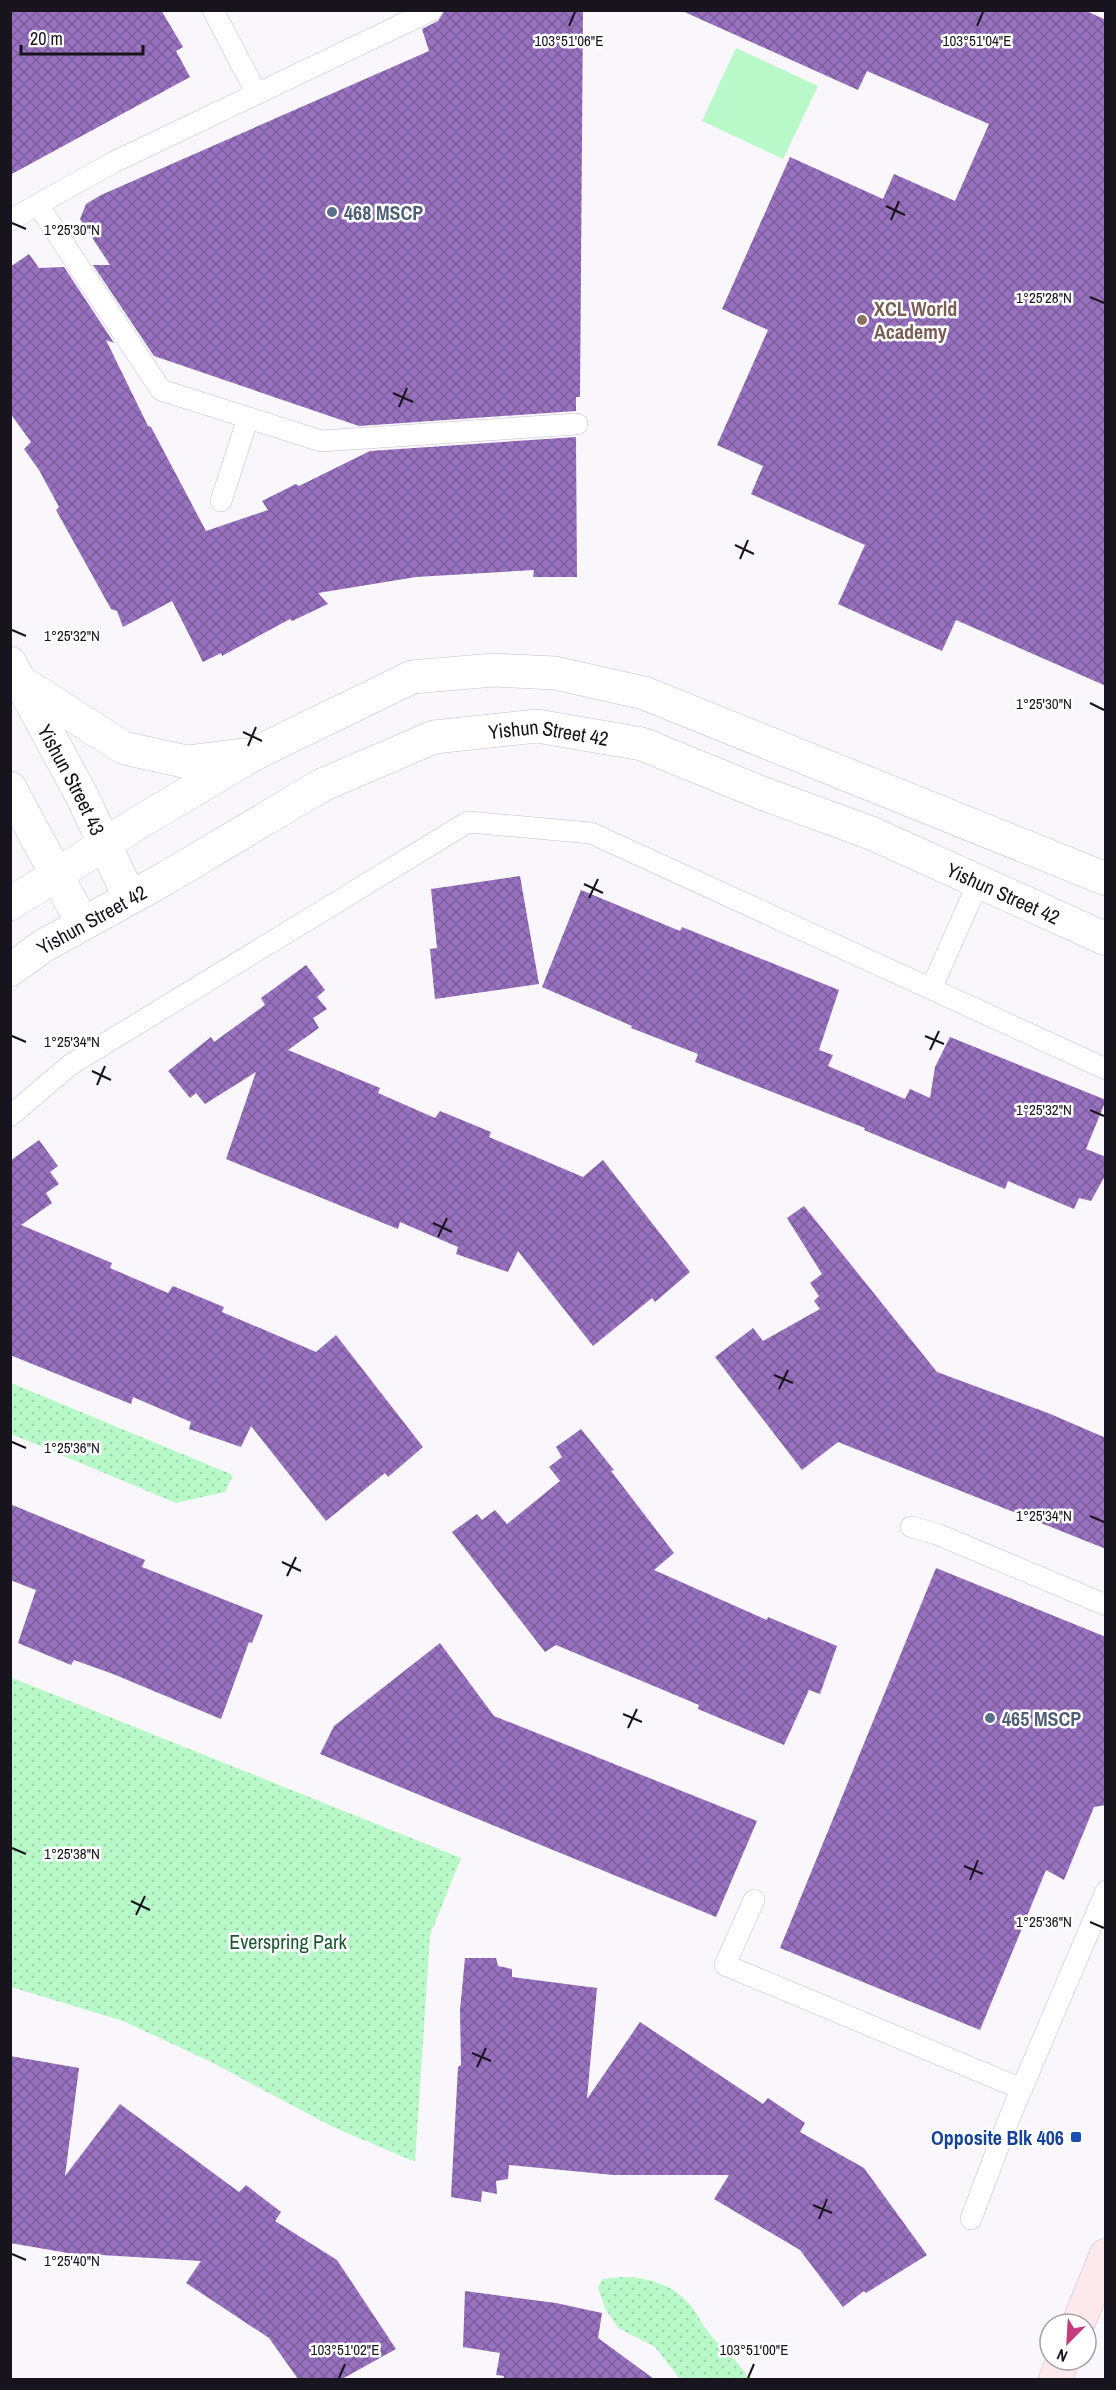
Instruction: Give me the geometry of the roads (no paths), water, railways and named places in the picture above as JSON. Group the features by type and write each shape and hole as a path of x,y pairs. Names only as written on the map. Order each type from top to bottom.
{"main road":[{"path":"1083,2312 1106,2255"}],"street":[{"path":"10,904 256,753 412,677 494,670 555,673 644,693 1106,879"},
{"path":"15,672 124,748 187,762 256,753"},
{"name":"Yishun Street 43","path":"15,672 82,796 103,845 130,898"},
{"name":"Yishun Street 42","path":"10,970 43,946 130,898 322,784 434,737 537,726 642,744 759,792 871,833 1106,939"},
{"path":"10,788 83,924"}],"lane":[{"path":"213,10 257,94"},
{"path":"10,220 114,162 432,10"},
{"path":"38,205 161,390 321,441 577,424"},
{"path":"220,501 248,418"},
{"path":"10,1116 70,1065 468,822 591,833 1106,1069"},
{"path":"931,989 979,881"},
{"path":"911,1527 937,1534 1106,1605"},
{"path":"971,2218 1022,2089 1106,1891"},
{"path":"754,1900 725,1965 1022,2089"}],"place":[{"name":"468 MSCP","path":"332,212"},
{"name":"XCL World Academy","path":"862,320"},
{"name":"465 MSCP","path":"990,1718"},
{"name":"Opposite Blk 406","path":"1076,2137"}],"park label":[{"name":"Everspring Park","path":"288,1941"}]}
